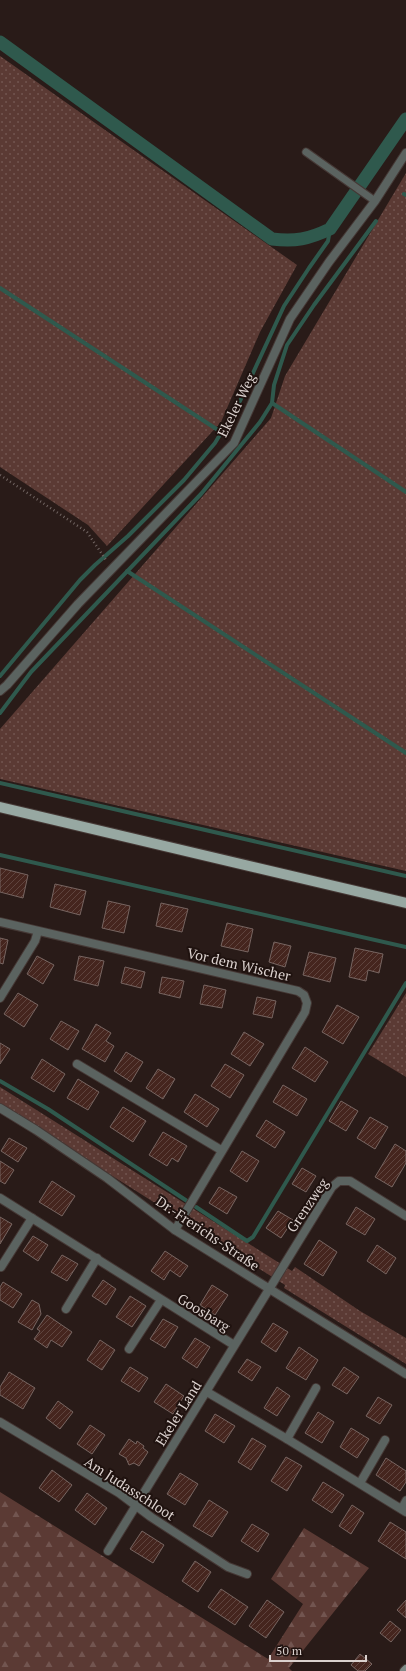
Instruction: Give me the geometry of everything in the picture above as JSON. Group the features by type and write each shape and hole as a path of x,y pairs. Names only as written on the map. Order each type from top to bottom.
{"main road":[{"path":"0,807 406,902"}],"street":[{"name":"Ekeler Weg","path":"0,691 7,686 78,604 234,443 290,319 329,262 374,201 406,153"},
{"name":"Vor dem Wischer","path":"0,922 298,991 304,996 307,1003 305,1012 221,1150 175,1230"},
{"path":"0,998 35,941 38,932"},
{"path":"77,1064 221,1150"},
{"name":"Dr.-Frerichs-Straße","path":"0,1108 36,1130 107,1178 175,1230 406,1374"},
{"name":"Grenzweg","path":"269,1289 332,1187 339,1181 350,1181 406,1216"},
{"name":"Goosbarg","path":"0,1198 234,1345"},
{"path":"1,1267 32,1218"},
{"path":"66,1309 97,1258"},
{"name":"Ekeler Land","path":"108,1551 269,1289"},
{"name":"Goosbarg","path":"129,1349 161,1300"},
{"path":"287,1439 316,1388"},
{"path":"207,1392 360,1483 403,1511"},
{"name":"Am Judasschloot","path":"0,1422 119,1493 136,1506 228,1567 246,1574"},
{"path":"360,1483 385,1440"}],"lane":[{"path":"306,152 374,201"},
{"path":"403,1511 406,1500"}],"path":[{"path":"0,475 87,532 106,560"}],"green space":[{"path":"0,56 297,265 260,332 221,422 107,546 88,525 0,467"},
{"path":"406,173 406,871 0,779 0,729 271,418 285,376"},
{"path":"406,993 406,1077 368,1054"},
{"path":"0,1087 292,1271 295,1267 360,1311 406,1338 406,1364 284,1288 285,1285 0,1105"},
{"path":"0,1492 268,1659 303,1604 271,1579 304,1528 369,1568 289,1668 292,1671 0,1671"}],"building":[{"path":"0,868 28,875 23,898 0,892"},
{"path":"55,884 86,891 80,915 50,907"},
{"path":"108,901 130,906 124,933 102,928"},
{"path":"161,903 188,909 182,932 156,926"},
{"path":"227,923 253,929 248,952 221,946"},
{"path":"0,938 8,940 3,964 0,963"},
{"path":"274,942 291,946 285,967 269,962"},
{"path":"355,948 383,954 379,973 368,970 366,981 349,977"},
{"path":"309,952 336,958 330,982 303,975"},
{"path":"37,956 54,965 43,984 27,974"},
{"path":"79,956 104,961 98,986 74,980"},
{"path":"125,967 145,972 141,988 121,983"},
{"path":"162,977 184,981 180,998 159,993"},
{"path":"204,985 226,990 222,1008 200,1004"},
{"path":"18,993 38,1005 24,1027 4,1014"},
{"path":"257,997 276,1001 272,1018 253,1014"},
{"path":"337,1005 359,1017 343,1044 322,1032"},
{"path":"61,1021 79,1031 68,1050 50,1039"},
{"path":"96,1024 111,1033 106,1041 114,1046 105,1062 82,1049"},
{"path":"244,1032 264,1044 250,1066 231,1054"},
{"path":"0,1043 10,1049 0,1064"},
{"path":"305,1047 328,1062 315,1082 292,1068"},
{"path":"126,1052 143,1062 131,1082 114,1071"},
{"path":"42,1059 65,1074 54,1092 31,1078"},
{"path":"225,1064 244,1075 230,1098 211,1086"},
{"path":"158,1069 175,1079 163,1099 146,1088"},
{"path":"78,1079 99,1092 88,1110 67,1098"},
{"path":"283,1085 307,1099 297,1116 273,1102"},
{"path":"195,1094 219,1109 207,1127 184,1112"},
{"path":"341,1101 358,1111 346,1131 329,1121"},
{"path":"123,1107 146,1121 133,1142 110,1127"},
{"path":"370,1117 388,1127 375,1149 357,1138"},
{"path":"266,1120 285,1132 275,1148 256,1136"},
{"path":"163,1132 187,1146 178,1162 172,1158 167,1166 149,1155"},
{"path":"9,1138 27,1148 18,1162 1,1151"},
{"path":"395,1144 406,1151 406,1163 392,1187 375,1177"},
{"path":"242,1151 259,1161 247,1182 230,1171"},
{"path":"0,1161 14,1170 5,1184 0,1181"},
{"path":"302,1168 316,1176 306,1192 292,1184"},
{"path":"52,1181 75,1196 62,1216 39,1202"},
{"path":"219,1187 237,1197 227,1214 209,1203"},
{"path":"356,1207 375,1219 365,1235 346,1224"},
{"path":"278,1211 293,1220 281,1238 266,1228"},
{"path":"0,1217 12,1224 0,1244"},
{"path":"33,1236 48,1245 38,1261 23,1251"},
{"path":"319,1240 337,1252 323,1276 304,1264"},
{"path":"377,1245 396,1258 386,1274 367,1261"},
{"path":"165,1251 188,1266 180,1277 170,1270 164,1280 151,1271"},
{"path":"62,1255 78,1264 67,1281 51,1272"},
{"path":"103,1280 116,1289 106,1305 92,1296"},
{"path":"3,1282 22,1294 13,1308 0,1300 0,1287"},
{"path":"212,1285 228,1295 215,1315 200,1305"},
{"path":"130,1296 146,1306 132,1327 116,1317"},
{"path":"32,1300 39,1304 41,1314 32,1330 18,1322"},
{"path":"47,1315 72,1332 62,1347 51,1340 47,1348 34,1339 40,1331 37,1329"},
{"path":"163,1319 178,1327 165,1348 150,1339"},
{"path":"273,1323 288,1332 276,1352 261,1342"},
{"path":"195,1338 210,1347 197,1368 182,1358"},
{"path":"100,1340 115,1350 102,1370 87,1360"},
{"path":"299,1347 318,1360 306,1380 286,1368"},
{"path":"247,1359 261,1367 252,1381 238,1372"},
{"path":"130,1367 148,1378 139,1392 121,1381"},
{"path":"344,1367 359,1377 347,1394 332,1385"},
{"path":"9,1372 35,1388 23,1409 0,1395 0,1387"},
{"path":"166,1384 184,1396 173,1414 154,1402"},
{"path":"277,1387 290,1396 277,1416 264,1408"},
{"path":"378,1397 392,1405 380,1424 366,1416"},
{"path":"58,1401 73,1412 60,1429 46,1418"},
{"path":"318,1412 334,1422 322,1443 305,1433"},
{"path":"215,1414 235,1426 224,1443 205,1431"},
{"path":"90,1425 105,1435 92,1454 77,1444"},
{"path":"351,1428 369,1439 357,1458 340,1447"},
{"path":"252,1438 266,1446 251,1470 238,1462"},
{"path":"129,1439 136,1444 137,1441 144,1446 143,1448 148,1452 139,1466 134,1463 129,1465 126,1458 119,1454"},
{"path":"286,1457 302,1466 287,1491 271,1481"},
{"path":"386,1458 406,1471 406,1482 400,1491 376,1475"},
{"path":"52,1470 72,1485 59,1502 39,1488"},
{"path":"180,1473 198,1484 185,1505 167,1494"},
{"path":"323,1482 344,1495 332,1513 312,1500"},
{"path":"87,1493 107,1508 95,1525 75,1510"},
{"path":"209,1500 228,1512 212,1537 193,1526"},
{"path":"352,1505 364,1513 351,1534 339,1526"},
{"path":"390,1522 406,1532 406,1559 378,1541"},
{"path":"252,1524 269,1534 258,1552 241,1541"},
{"path":"142,1531 164,1545 153,1563 130,1549"},
{"path":"195,1561 211,1572 198,1592 182,1581"},
{"path":"221,1589 248,1607 235,1625 208,1607"},
{"path":"267,1600 284,1612 266,1638 249,1626"},
{"path":"406,1600 406,1618 397,1610"},
{"path":"390,1621 401,1630 391,1642 380,1633"},
{"path":"360,1654 372,1664 365,1671 358,1671 351,1665"}],"waterway":[{"path":"0,42 272,239 302,239 330,229 406,119"},
{"path":"0,713 31,672 201,494 260,422 272,403 274,385 287,345 314,305 376,221"},
{"path":"0,676 80,580 128,536 184,480 215,443 240,401 284,306 328,241 330,229"},
{"path":"0,288 221,432"},
{"path":"272,403 406,492"},
{"path":"127,571 406,753"},
{"path":"0,783 406,876"},
{"path":"0,855 406,947"},
{"path":"196,1207 247,1241 253,1237 406,983"},
{"path":"0,1081 48,1109 187,1201"}]}
